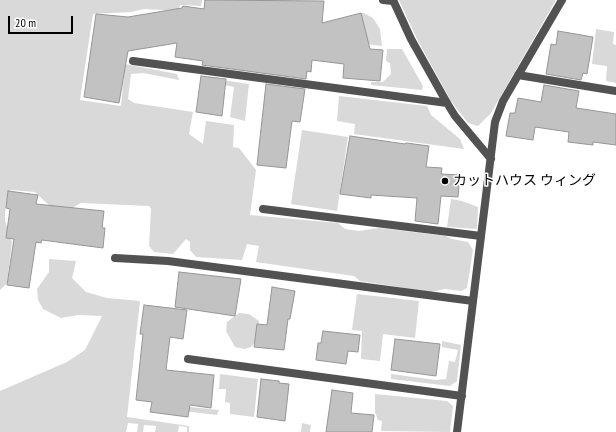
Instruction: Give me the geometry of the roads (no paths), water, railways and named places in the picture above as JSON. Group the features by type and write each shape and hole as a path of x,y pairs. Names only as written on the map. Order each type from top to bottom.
{"street":[{"path":"383,0 393,0 411,39 455,116 491,159"},
{"path":"457,432 496,122 503,101 562,0"},
{"path":"133,61 447,103"},
{"path":"518,75 616,91"},
{"path":"263,209 481,236"},
{"path":"115,258 168,261 473,301"},
{"path":"188,359 462,396"}],"place":[{"name":"カットハウス ウィング","path":"445,181"}]}
